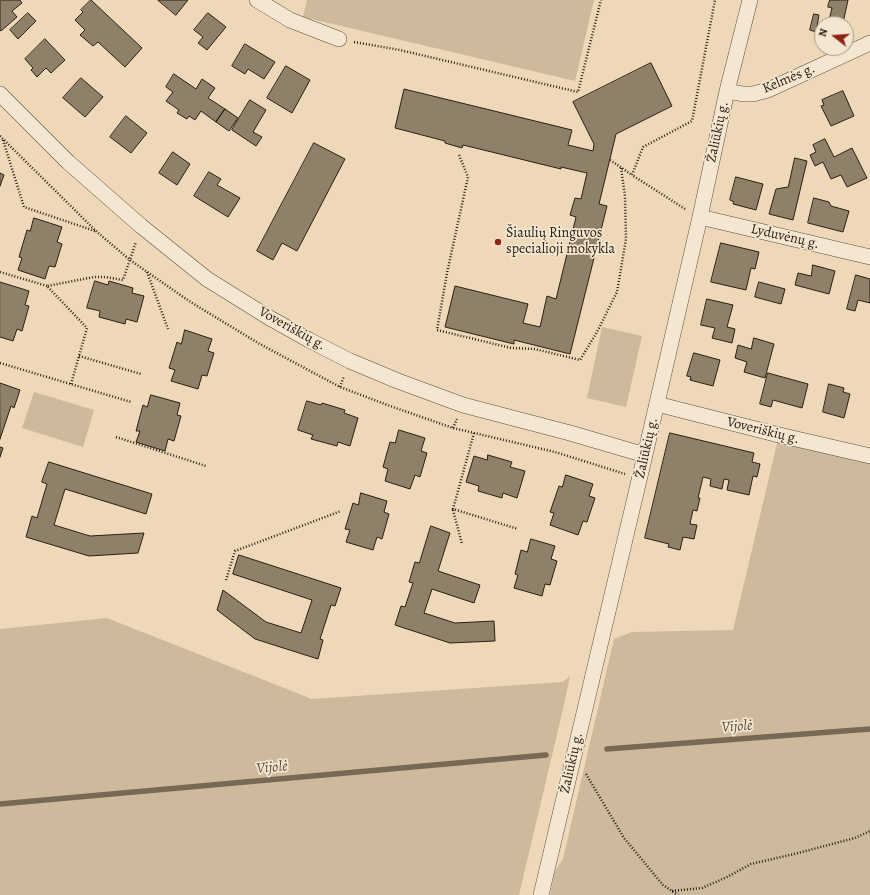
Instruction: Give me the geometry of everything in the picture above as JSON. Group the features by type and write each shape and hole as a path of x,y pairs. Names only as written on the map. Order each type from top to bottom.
{"street":[{"path":"257,0 290,20 339,40"},
{"name":"Žaliūkių g.","path":"541,895 646,455 695,214 750,0"},
{"name":"Kelmės g.","path":"727,91 753,94 768,90 870,43"},
{"name":"Voveriškių g.","path":"0,94 68,162 141,226 207,279 268,317 309,340 350,361 398,381 463,405 646,455"},
{"name":"Lyduvėnų g.","path":"695,214 870,257"},
{"name":"Voveriškių g.","path":"657,404 870,456"}],"path":[{"path":"339,40 400,50 578,92 601,0"},
{"path":"632,175 643,147 692,121 715,0"},
{"path":"3,140 24,207 97,232"},
{"path":"459,155 468,177 447,273 437,330 511,348 534,349 580,360 597,332 617,292 626,239 625,196 622,168"},
{"path":"610,160 695,214"},
{"path":"0,272 47,286 94,277 123,280 141,226"},
{"path":"147,272 168,329"},
{"path":"47,286 87,328 71,384"},
{"path":"79,356 141,374"},
{"path":"0,363 131,402"},
{"path":"462,544 453,509 474,432"},
{"path":"116,437 206,466"},
{"path":"453,509 518,529"},
{"path":"226,580 235,551 341,511"},
{"path":"574,756 624,838 663,885 678,895"},
{"path":"672,891 702,888 751,864 855,838 870,831"}],"shaded area":[{"path":"307,0 594,0 575,81 303,17"},
{"path":"602,327 642,336 626,407 587,398"},
{"path":"34,392 94,410 83,447 22,428"},
{"path":"779,435 870,456 870,895 550,895 555,871 563,859 614,639 632,632 733,630"},
{"path":"107,618 312,699 563,682 570,676 519,895 0,895 0,629"}],"building":[{"path":"20,0 22,3 12,11 17,17 1,31 0,1"},
{"path":"91,0 142,48 125,67 98,42 93,46 80,35 85,30 75,20 83,12 81,10"},
{"path":"158,0 188,0 176,15"},
{"path":"830,0 848,0 845,16 830,16 832,8 828,7"},
{"path":"28,13 36,21 18,39 10,30"},
{"path":"208,13 226,27 207,50 198,43 203,37 194,30"},
{"path":"814,14 819,15 814,16 814,31 810,30"},
{"path":"45,39 65,60 51,73 46,68 37,77 31,70 33,68 25,59"},
{"path":"245,44 275,62 264,79 248,69 245,74 232,66"},
{"path":"651,63 672,106 616,134 599,204 607,206 570,354 514,340 514,344 445,327 455,286 528,304 523,323 540,327 547,296 556,299 576,217 570,215 575,198 581,199 587,173 561,167 561,169 463,145 462,148 445,143 445,141 395,128 404,89 572,130 568,145 593,151 594,144 573,102"},
{"path":"286,66 310,80 292,113 267,98"},
{"path":"174,74 196,89 202,79 215,88 208,98 225,109 216,122 201,111 195,120 189,116 187,119 177,113 179,110 166,101 173,92 166,87"},
{"path":"81,78 103,97 85,117 63,98"},
{"path":"843,91 854,116 831,126 821,106 824,105 822,100"},
{"path":"250,100 266,110 253,132 262,137 256,146 232,130"},
{"path":"225,109 238,118 229,131 216,122"},
{"path":"126,116 147,133 131,153 110,137"},
{"path":"825,139 834,157 852,148 867,178 847,187 841,175 831,179 823,162 815,166 810,155 816,152 813,145"},
{"path":"314,143 345,159 297,251 282,243 273,260 257,251"},
{"path":"173,152 190,164 177,185 159,173"},
{"path":"795,158 807,161 793,220 769,214 776,189 788,187"},
{"path":"209,172 221,179 217,185 240,198 228,217 194,196"},
{"path":"0,173 4,175 0,186"},
{"path":"736,177 763,184 756,210 733,204 734,202 730,200"},
{"path":"814,198 829,202 831,206 849,211 843,232 808,223"},
{"path":"34,218 62,227 57,242 62,244 55,267 49,266 45,279 18,270 22,258 19,257 27,230 30,231"},
{"path":"721,243 759,252 755,269 751,268 746,290 711,282"},
{"path":"813,265 835,271 829,294 795,285 798,273 811,276"},
{"path":"856,275 870,279 870,303 858,300 855,311 847,309"},
{"path":"95,281 108,285 109,281 133,288 132,293 144,296 137,322 126,319 125,324 99,317 100,311 87,308"},
{"path":"0,282 29,291 25,305 29,306 22,331 17,329 13,341 0,337"},
{"path":"759,282 785,289 781,304 755,297"},
{"path":"707,299 733,305 727,327 735,329 732,343 712,338 715,328 701,325"},
{"path":"185,330 212,339 208,351 214,353 207,376 202,375 198,389 171,381 175,370 169,368 177,342 181,344"},
{"path":"754,338 774,344 765,378 744,372 747,362 735,358 738,345 751,349"},
{"path":"694,353 720,360 713,386 690,380 691,377 687,376"},
{"path":"768,373 808,384 802,408 773,400 771,407 760,404"},
{"path":"0,383 20,390 14,408 11,406 0,439"},
{"path":"829,384 844,388 843,392 850,394 844,418 823,412"},
{"path":"151,395 180,403 177,415 181,416 174,441 168,439 165,451 136,442 140,431 136,431 143,405 147,407"},
{"path":"307,401 321,405 322,403 345,410 344,413 358,418 350,446 338,442 337,446 311,439 313,435 298,430"},
{"path":"399,430 425,438 421,451 427,453 420,477 415,475 410,489 385,481 388,469 383,467 390,442 395,443"},
{"path":"670,433 754,453 752,462 760,464 757,477 753,476 749,495 727,490 729,480 724,479 722,489 710,486 711,479 703,477 698,498 700,498 697,511 693,510 690,524 697,525 694,539 683,537 680,550 668,547 669,544 645,538"},
{"path":"0,447 3,448 0,457"},
{"path":"488,455 512,462 510,467 525,471 517,498 503,493 502,498 478,491 479,486 466,482 474,456 487,460"},
{"path":"49,462 152,494 146,514 65,489 54,525 90,536 144,533 138,553 89,556 26,537 32,516 37,518 47,484 42,482"},
{"path":"566,475 593,484 589,496 595,498 587,522 583,521 578,535 550,525 554,513 550,512 559,486 562,487"},
{"path":"361,493 387,501 384,512 389,514 382,539 377,537 373,550 346,542 350,530 345,529 353,503 358,505"},
{"path":"431,526 450,533 438,571 480,585 474,603 432,589 424,613 455,623 494,621 495,641 450,643 395,625 401,606 405,607 413,583 409,582 415,562 419,563"},
{"path":"531,539 555,546 551,559 557,561 550,585 545,584 542,596 514,588 518,575 515,574 521,550 527,552"},
{"path":"239,555 341,588 335,606 331,605 320,639 323,640 318,659 255,639 217,610 223,590 266,622 301,633 312,600 233,574"}],"waterway":[{"name":"Vijolė","path":"607,749 870,729"},
{"name":"Vijolė","path":"0,804 546,755"}],"place":[{"name":"Šiaulių Ringuvos specialioji mokykla","path":"498,242"}]}
